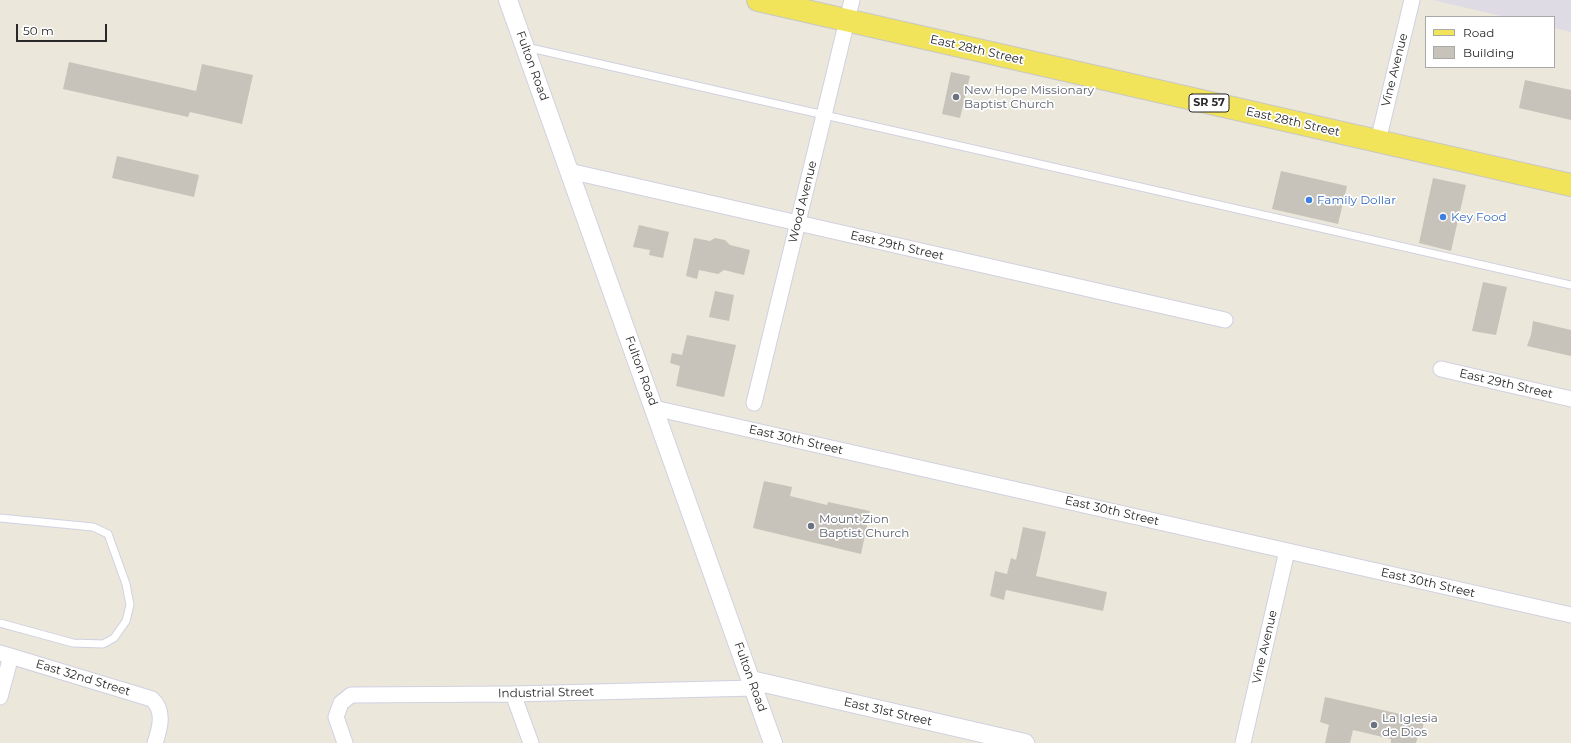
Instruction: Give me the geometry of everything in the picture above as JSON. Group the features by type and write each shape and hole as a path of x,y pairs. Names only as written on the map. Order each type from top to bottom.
{"main road":[{"name":"East 28th Street","path":"758,0 850,10 1378,141 1571,185"}],"street":[{"name":"Fulton Road","path":"508,0 773,743"},
{"name":"Vine Avenue","path":"1378,141 1412,0"},
{"name":"Wood Avenue","path":"754,403 850,10"},
{"name":"East 29th Street","path":"569,171 1225,320"},
{"name":"East 29th Street","path":"1441,369 1571,399"},
{"name":"East 30th Street","path":"654,408 1571,615"},
{"name":"Vine Avenue","path":"1243,743 1287,551"},
{"path":"0,697 6,655"},
{"name":"East 32nd Street","path":"6,655 152,699 160,711 160,725 156,743"},
{"name":"Industrial Street","path":"345,743 336,717 341,703 349,696 513,694 752,684"},
{"name":"East 31st Street","path":"752,684 1025,743"},
{"path":"513,694 531,743"}],"lane":[{"path":"524,47 1571,285"},
{"path":"0,518 92,527 108,534 126,584 130,605 126,621 114,638 103,644 73,643 0,623"}],"shaded area":[{"path":"1433,0 1571,0 1571,32 1555,28 1555,16 1501,16"}],"building":[{"path":"69,62 196,91 202,64 253,75 242,124 190,112 188,117 63,89"},
{"path":"951,72 970,76 960,118 942,114"},
{"path":"1525,80 1571,90 1571,120 1519,108"},
{"path":"117,156 199,175 194,197 112,178"},
{"path":"1281,171 1347,186 1338,224 1272,209"},
{"path":"1433,178 1466,185 1451,251 1419,243"},
{"path":"639,225 669,232 663,258 649,255 650,250 633,247"},
{"path":"694,238 710,241 715,238 725,240 730,245 750,250 744,275 724,270 718,274 699,270 697,279 686,276"},
{"path":"1483,282 1507,287 1496,335 1472,331"},
{"path":"715,291 734,295 729,321 709,317"},
{"path":"1533,321 1571,330 1571,356 1527,346 1531,335"},
{"path":"687,335 736,345 724,397 676,386 680,366 670,363 672,353 682,355"},
{"path":"764,481 792,487 790,496 827,505 828,502 870,511 861,554 753,528"},
{"path":"1023,527 1046,532 1036,576 1107,592 1103,611 1006,590 1004,600 990,596 995,571 1007,574 1011,558 1016,560"},
{"path":"1325,697 1422,719 1421,721 1424,721 1421,737 1418,736 1416,743 1391,743 1391,739 1353,730 1350,743 1325,743 1329,725 1320,722"}],"place":[{"name":"New Hope Missionary Baptist Church","path":"956,97"},
{"name":"Family Dollar","path":"1309,200"},
{"name":"Key Food","path":"1443,217"},
{"name":"Mount Zion Baptist Church","path":"811,526"},
{"name":"La Iglesia de Dios","path":"1374,725"}]}
